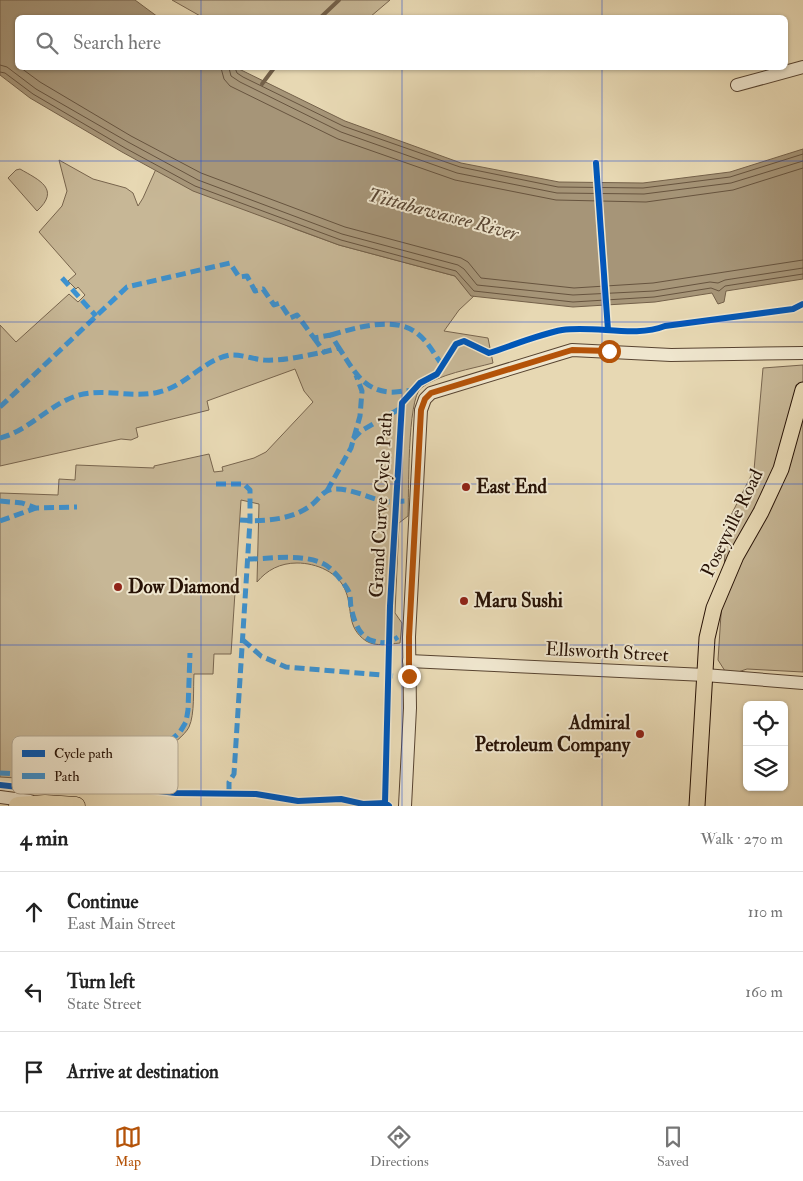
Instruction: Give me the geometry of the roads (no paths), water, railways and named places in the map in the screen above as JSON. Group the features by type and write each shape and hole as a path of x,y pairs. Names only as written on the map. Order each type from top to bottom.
{"highway":[{"path":"18,806 45,804 76,806"}],"main road":[{"name":"Poseyville Road","path":"697,806 707,638 714,608 736,556 761,512 781,468 803,390"}],"street":[{"path":"738,85 803,67"},
{"path":"405,806 409,732 409,661 421,410 425,399 431,393 572,350 671,355 803,353"},
{"name":"Ellsworth Street","path":"409,661 705,675 803,683"},
{"path":"0,797 45,804"}],"water":[{"name":"Tittabawassee River","path":"0,0 135,0 155,15 15,15 15,70 241,70 345,121 461,163 559,182 643,183 730,172 803,149 803,279 726,291 724,302 718,304 712,293 655,302 573,307 471,296 455,276 339,245 193,191 30,98 0,75"}],"waterway":[{"path":"323,15 339,0"},
{"path":"262,84 272,70"}],"place":[{"name":"East End","path":"466,487"},
{"name":"Dow Diamond","path":"118,587"},
{"name":"Maru Sushi","path":"464,601"},
{"name":"Admiral Petroleum Company","path":"640,734"}]}
